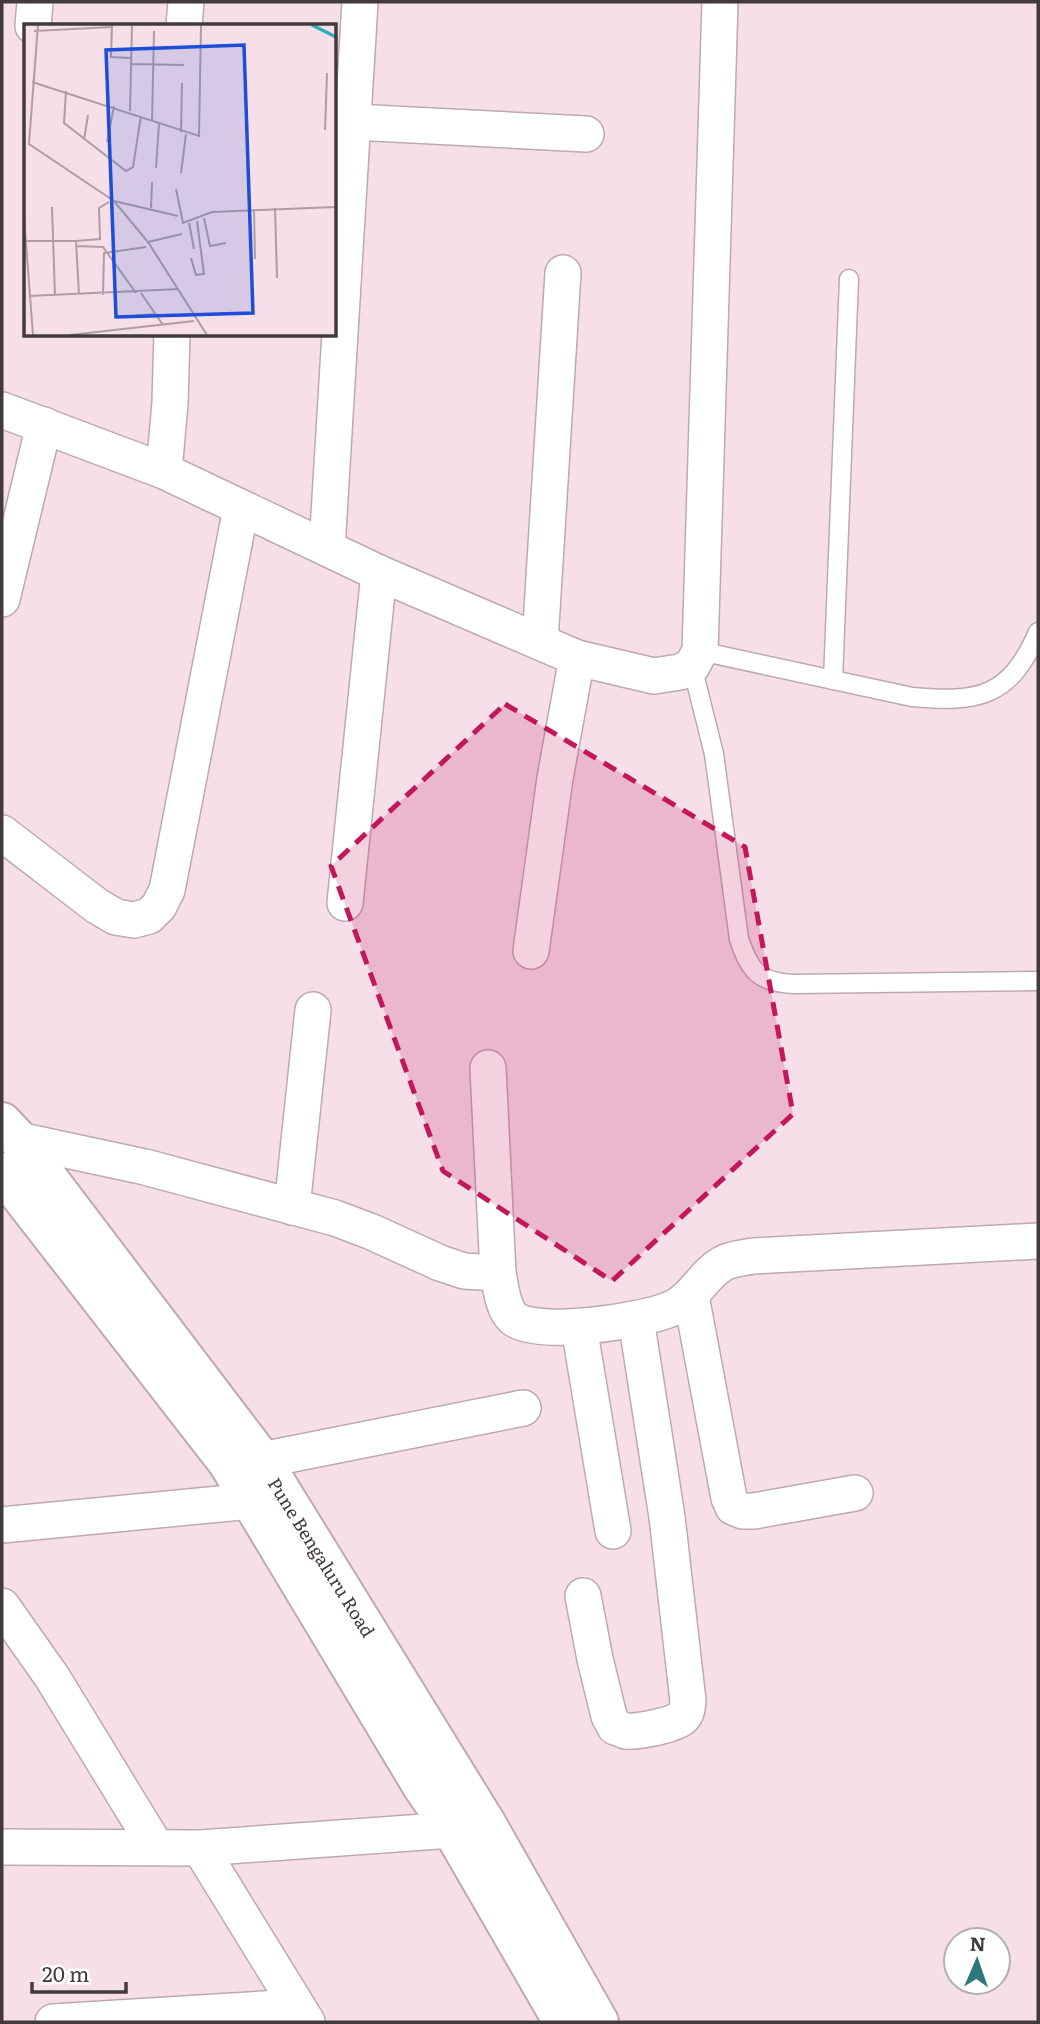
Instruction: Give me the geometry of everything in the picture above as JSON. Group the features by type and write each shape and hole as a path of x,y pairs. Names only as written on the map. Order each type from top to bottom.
{"main road":[{"name":"Pune Bengaluru Road","path":"8,1145 164,1329 262,1460 469,1827 599,2022"},
{"path":"8,1145 52,1235 228,1463 422,1786 469,1827 563,2022"}],"street":[{"path":"33,24 35,2"},
{"path":"184,24 186,2"},
{"path":"336,308 343,122 360,2"},
{"path":"2,410 164,471 379,573 577,658 654,676 680,672 696,658 720,2"},
{"path":"343,122 586,134"},
{"path":"540,642 563,273"},
{"path":"164,471 172,336"},
{"path":"327,548 335,336"},
{"path":"2,600 44,425"},
{"path":"2,833 97,906 116,917 134,920 149,916 159,906 167,890 241,508"},
{"path":"345,903 379,573"},
{"path":"531,951 555,778 577,658"},
{"path":"292,1207 313,1010"},
{"path":"488,1068 498,1273 505,1305 511,1316 520,1323 533,1326 579,1327 636,1319 675,1308 691,1296 709,1273 723,1262 753,1256 1038,1241"},
{"path":"8,1145 145,1167 335,1218 440,1264 464,1271 498,1273"},
{"path":"691,1296 729,1498 733,1507 754,1511 855,1493"},
{"path":"583,1596 595,1658 615,1727 626,1731 636,1730 681,1720 687,1712 688,1701 667,1517 636,1319"},
{"path":"579,1327 613,1531"},
{"path":"262,1460 523,1408"},
{"path":"2,1525 251,1501"},
{"path":"2,1606 52,1677 156,1847"},
{"path":"2,1847 200,1848 469,1827"},
{"path":"53,2022 301,2015 200,1848"}],"lane":[{"path":"834,680 849,279"},
{"path":"1038,632 1029,653 1013,675 985,695 946,700 912,697 834,680 696,658 714,754 738,940 747,963 761,976 775,983 1038,981"}],"highlighted area":[{"path":"505,704 745,847 793,1114 612,1281 443,1171 331,866"}]}
